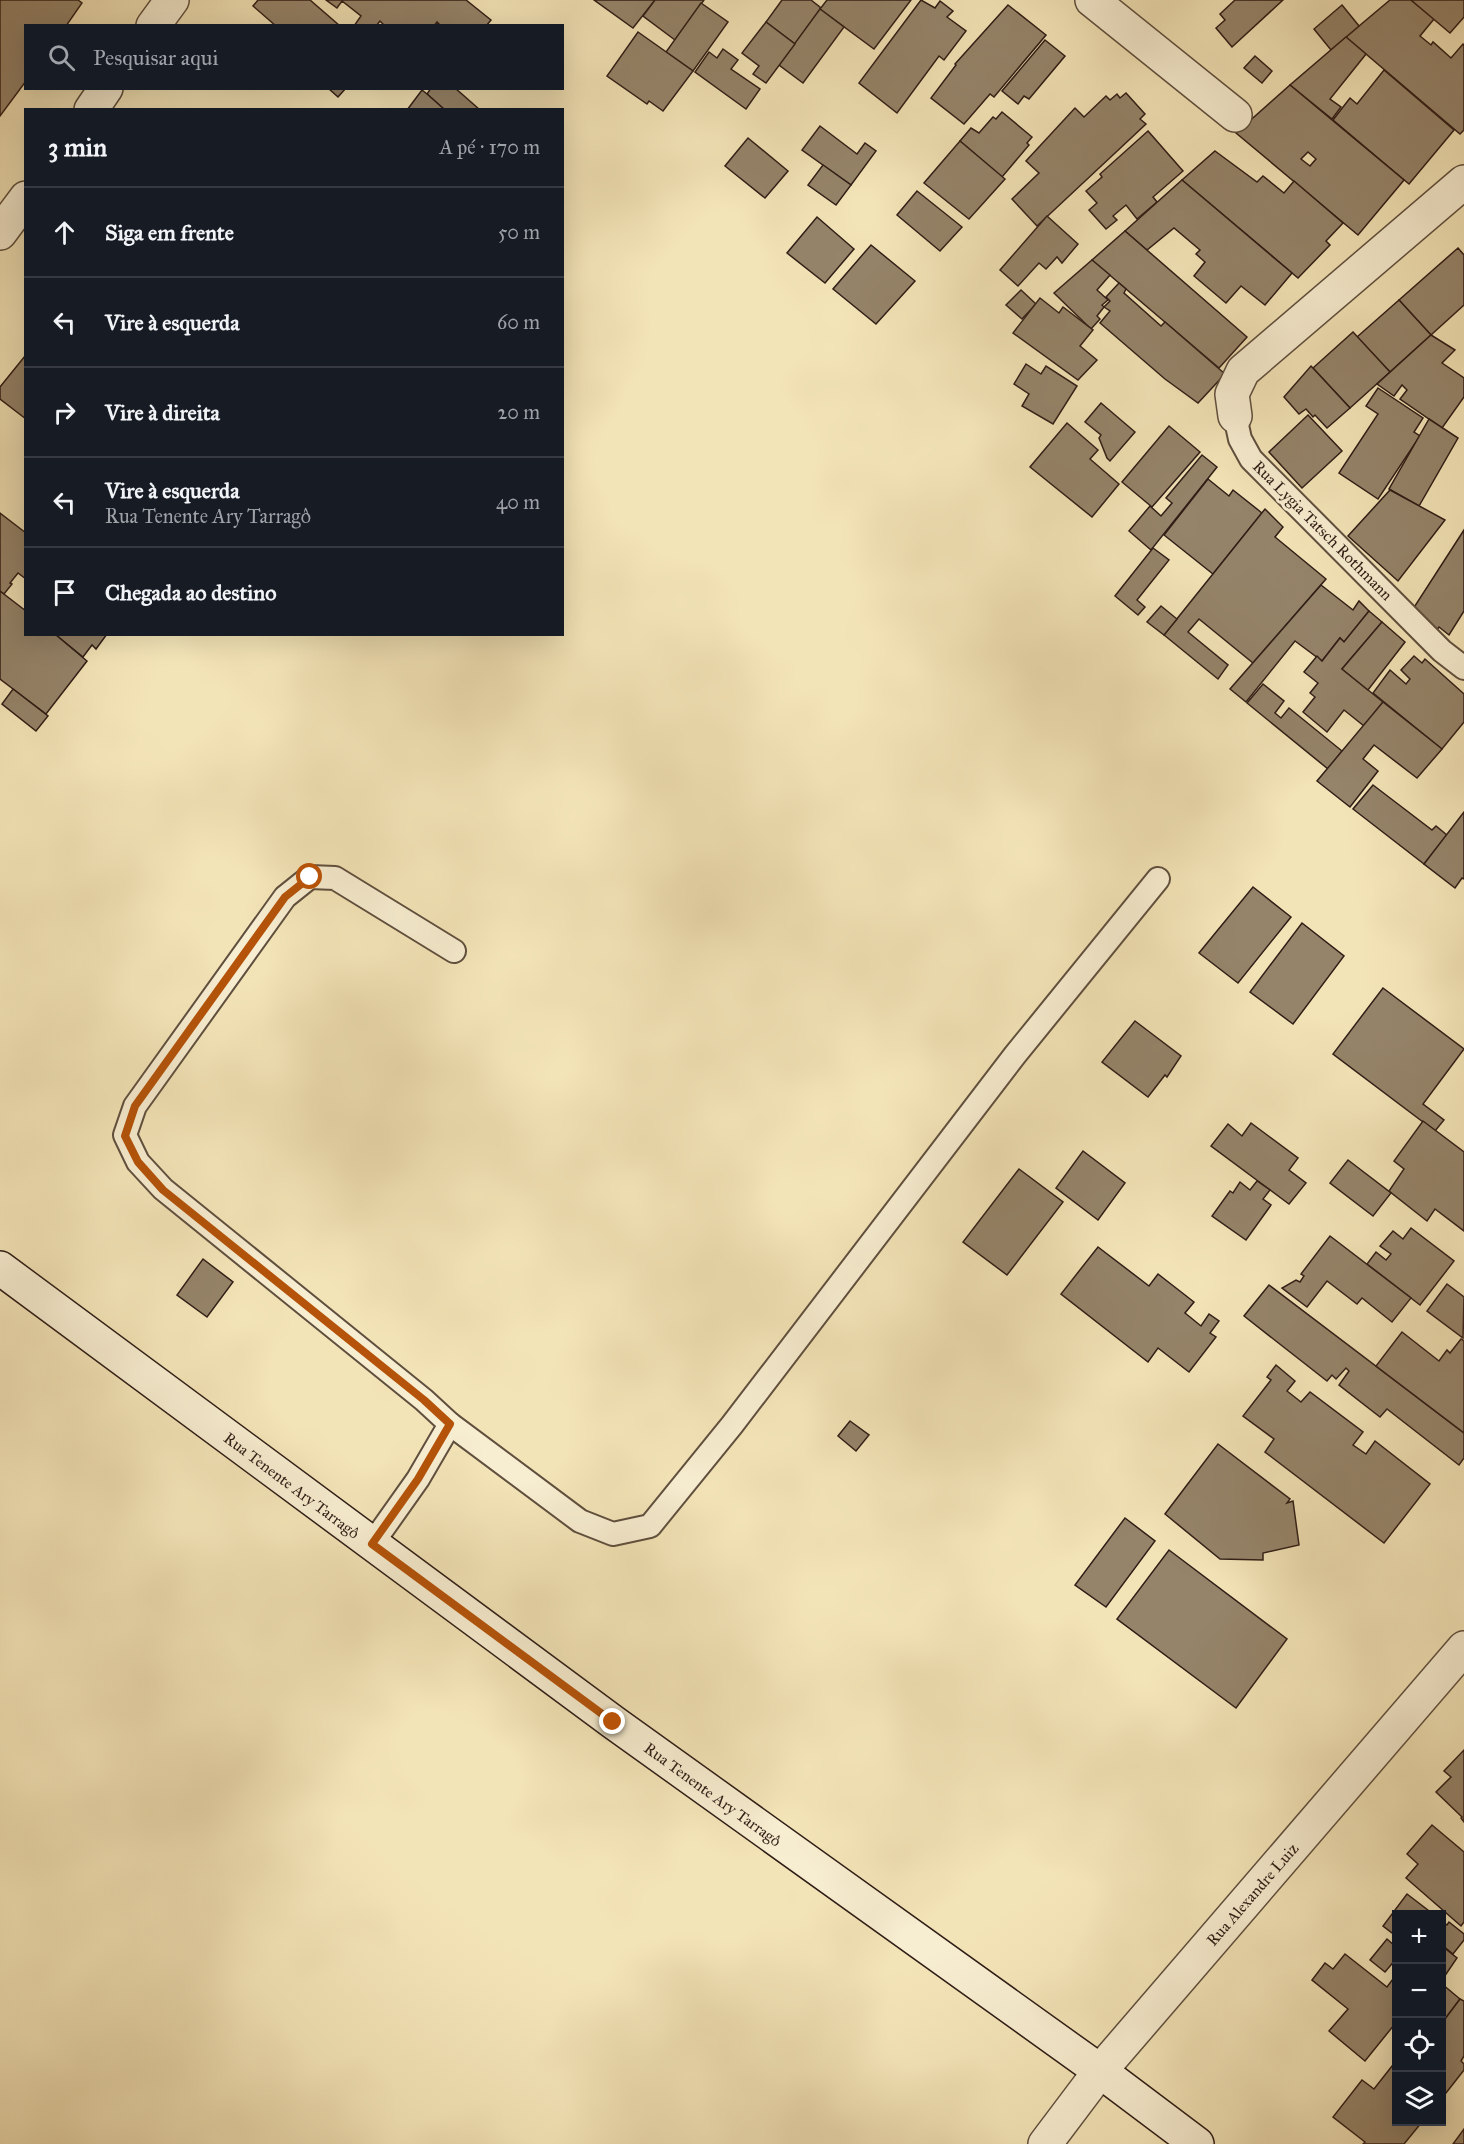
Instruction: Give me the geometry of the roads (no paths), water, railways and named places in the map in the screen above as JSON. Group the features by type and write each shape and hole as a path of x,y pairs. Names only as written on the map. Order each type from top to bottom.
{"main road":[{"path":"154,24 172,0"},
{"path":"1092,0 1235,115"},
{"path":"92,108 105,90"},
{"name":"Rua Lygia Tatsch Rothmann","path":"1234,416 1232,394 1243,371 1464,182"},
{"path":"0,233 24,201"},
{"name":"Rua Tenente Ary Tarragô","path":"0,1268 613,1722 1100,2071 1197,2144"},
{"name":"Rua Alexandre Luiz","path":"1045,2144 1100,2071 1464,1648"}],"lane":[{"name":"Rua Lygia Tatsch Rothmann","path":"1234,416 1240,439 1251,459 1442,651 1464,668"},
{"path":"454,951 335,878 310,877 285,897 148,1087 135,1106 125,1136 138,1162 163,1190 424,1400 450,1424 580,1521 613,1534 650,1526 732,1425 1015,1055 1158,879"},
{"path":"372,1544 418,1479 450,1424"}]}
